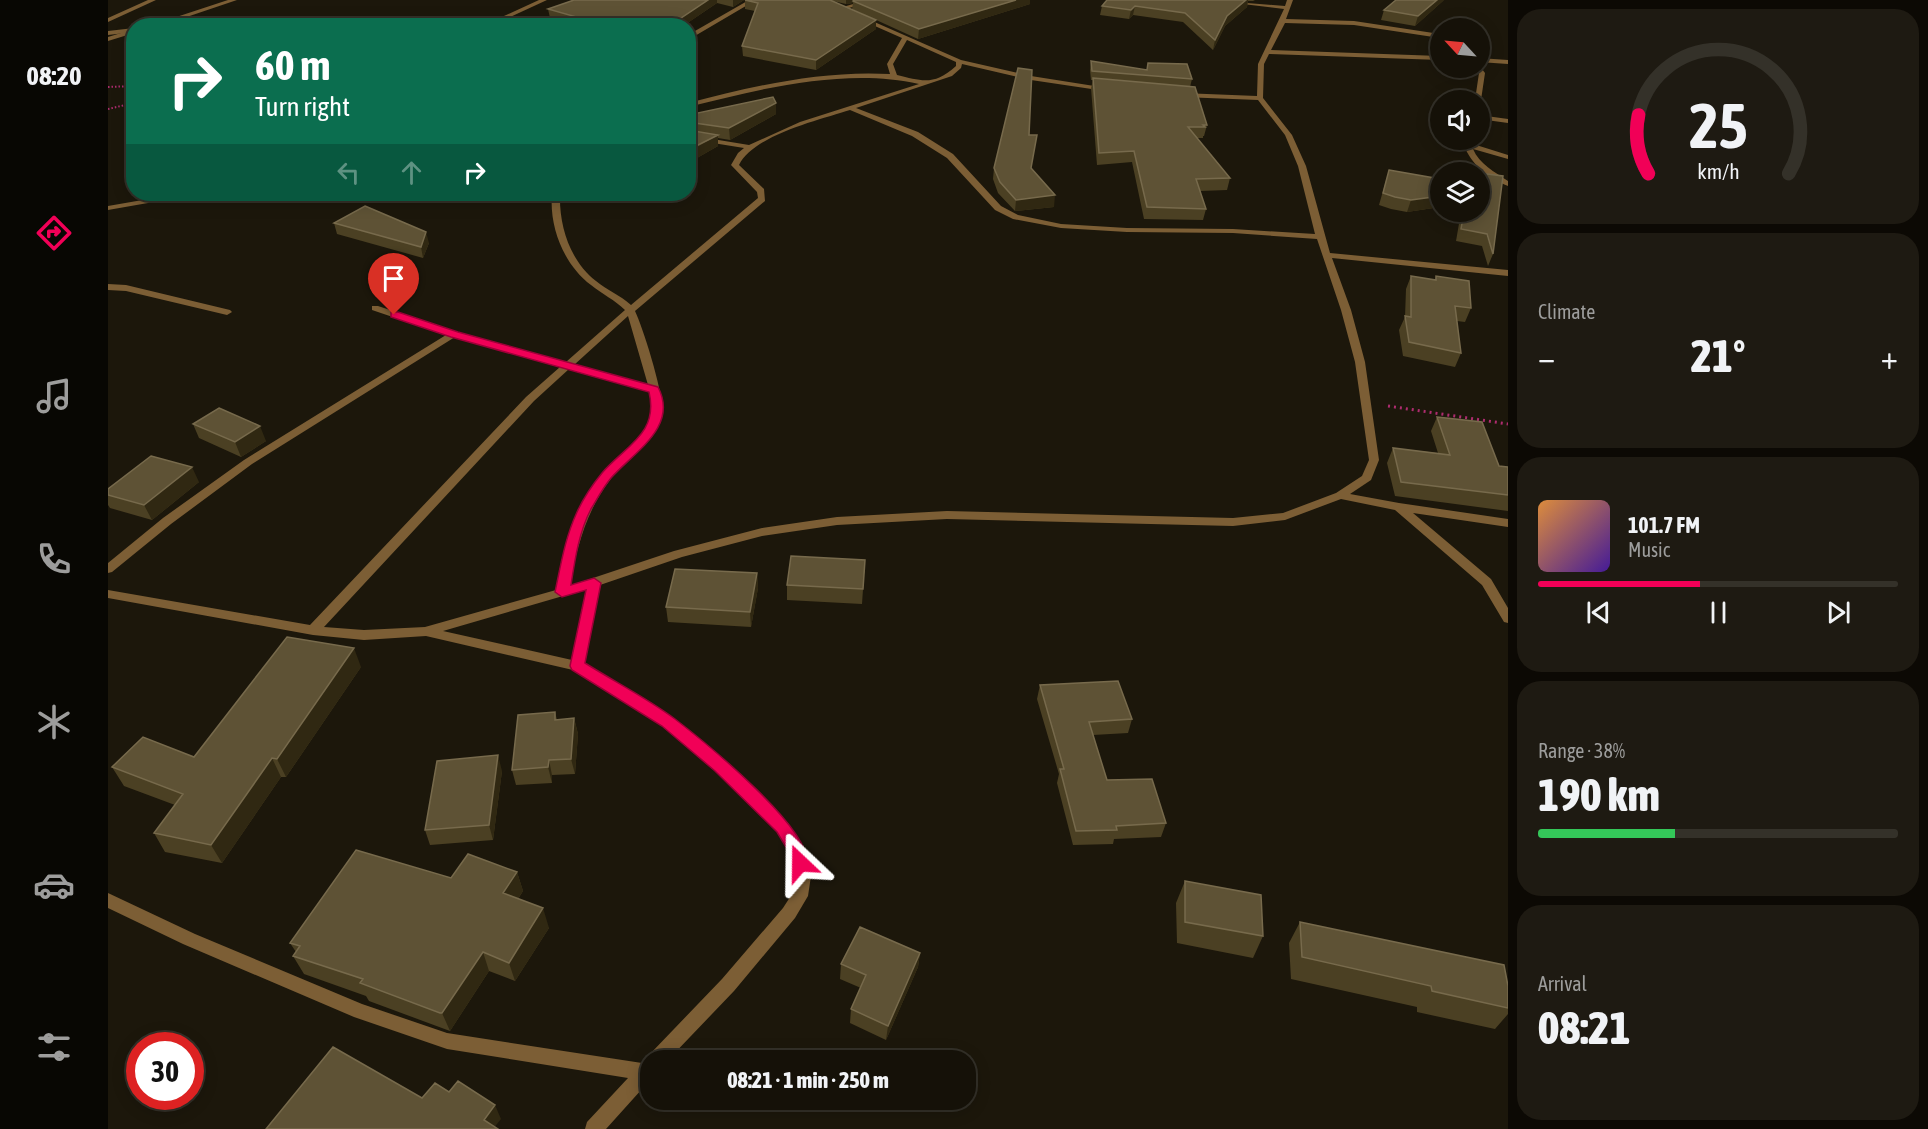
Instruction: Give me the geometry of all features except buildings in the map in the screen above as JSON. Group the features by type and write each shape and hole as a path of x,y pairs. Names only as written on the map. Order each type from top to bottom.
{"street":[{"path":"108,20 153,0"},
{"path":"177,18 234,0"},
{"path":"503,18 544,0"},
{"path":"696,33 753,0"},
{"path":"839,9 873,0"},
{"path":"108,594 313,630 364,635 425,632 594,583 678,554 762,532 837,521 947,515 1233,522 1285,516 1340,495 1367,478 1374,460 1360,362 1346,310 1320,237 1302,166 1288,135 1260,98 1259,77 1266,52 1283,21 1288,4 1212,0"},
{"path":"830,5 848,13"},
{"path":"857,16 959,61 1031,78 1113,89"},
{"path":"1283,21 1354,23 1430,34"},
{"path":"108,33 126,32"},
{"path":"108,39 126,33"},
{"path":"894,76 890,64 906,37"},
{"path":"1266,52 1430,58"},
{"path":"313,630 530,399 630,310 762,199 761,191 735,165 738,156 749,147 794,127 956,71 959,61"},
{"path":"1490,61 1508,62"},
{"path":"696,102 720,95 776,85 859,76 894,76 925,83"},
{"path":"1171,94 1260,98"},
{"path":"850,108 915,134 950,156 998,208 1016,217 1061,226 1127,230 1233,231 1320,237"},
{"path":"1490,119 1508,122"},
{"path":"696,138 749,147"},
{"path":"1472,150 1478,163 1508,184"},
{"path":"1488,150 1508,158"},
{"path":"108,208 148,201"},
{"path":"555,201 561,237 574,262 590,281 630,310 658,408 650,434 606,476 584,510 572,541 562,592"},
{"path":"1326,255 1508,273"},
{"path":"108,286 126,288 227,312"},
{"path":"375,308 454,334 654,390"},
{"path":"108,569 167,521 248,462 454,334"},
{"path":"1340,495 1399,507 1508,523"},
{"path":"1399,507 1487,582 1508,619"},
{"path":"577,666 594,583"},
{"path":"425,632 577,666 667,722 721,766 783,827 797,851 803,876 800,896 789,913 728,985 666,1050"},
{"path":"108,900 189,939 340,1003 447,1041 640,1065"},
{"path":"594,1129 640,1078"}],"path":[{"path":"108,87 126,86"},
{"path":"108,109 126,105"},
{"path":"1367,403 1508,424"}],"route":[{"path":"394,315 654,390 658,408 650,434 606,476 584,510 572,541 562,592 594,583 577,666 667,722 721,766 783,827 797,851 800,863"}]}
